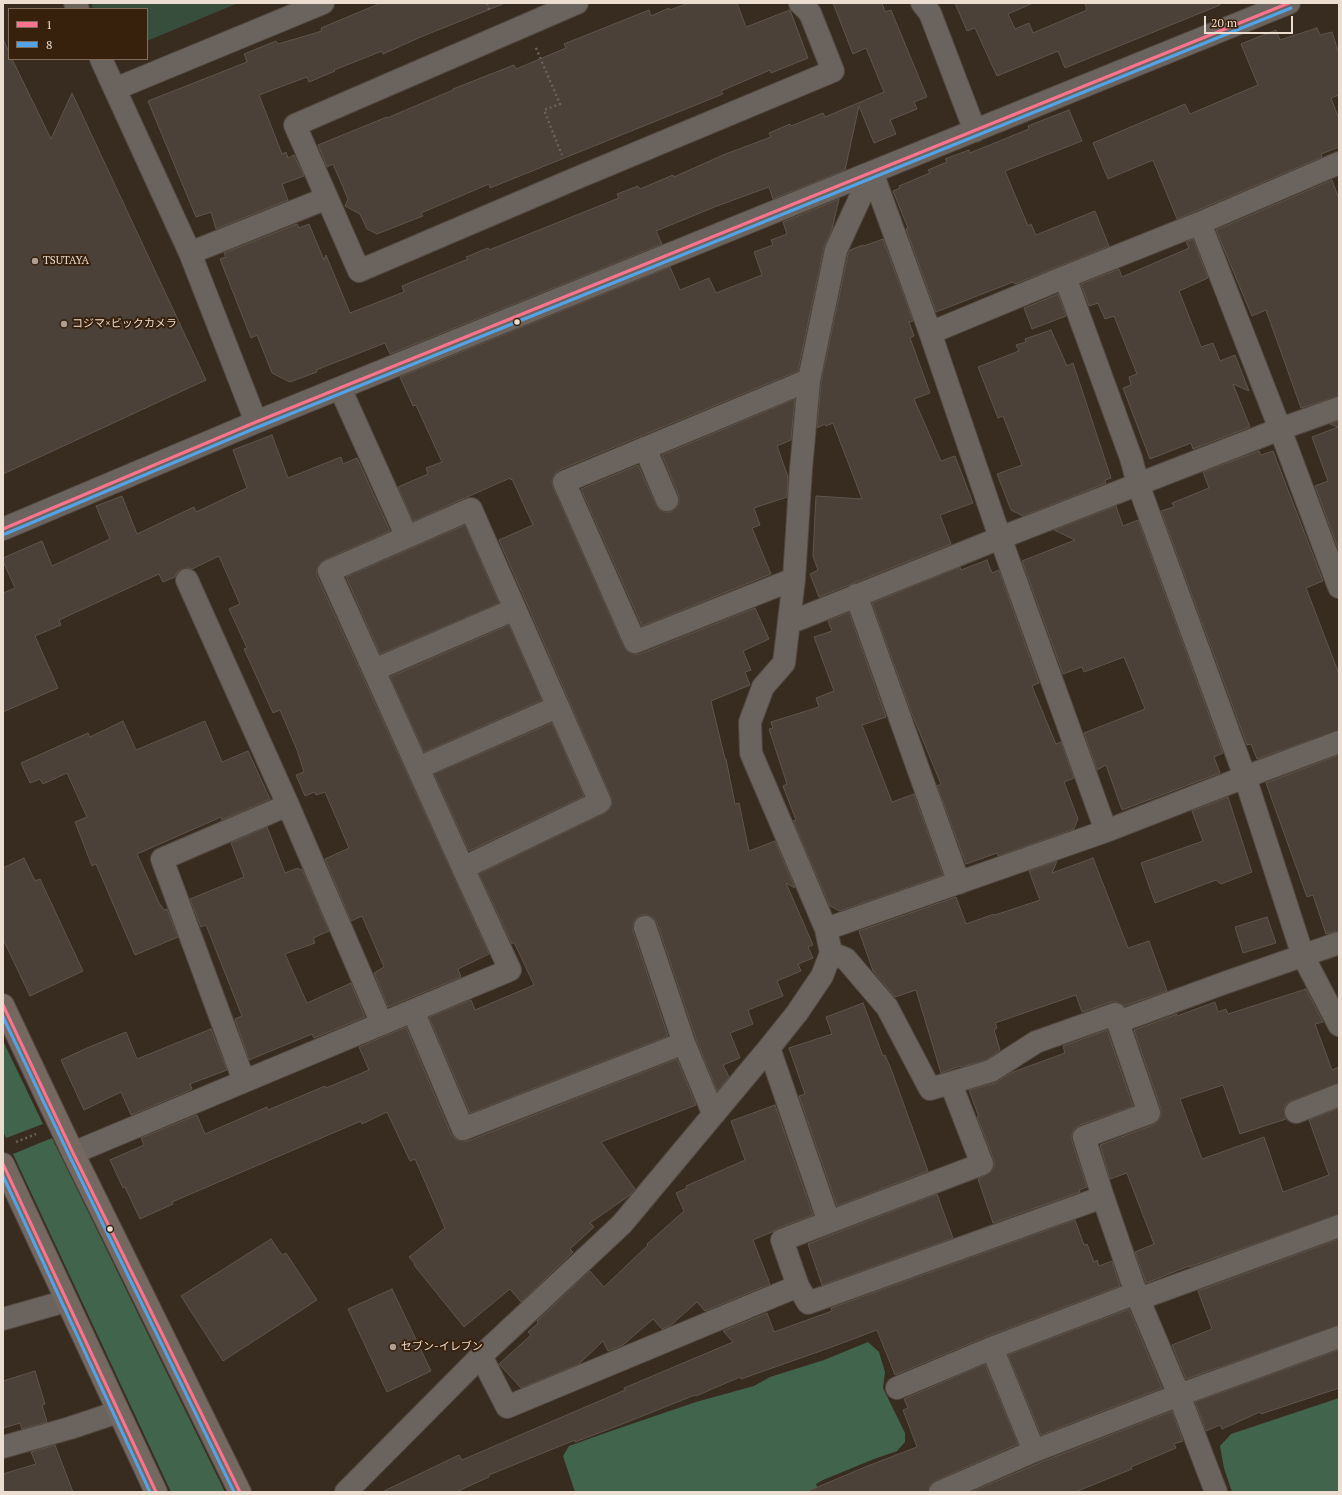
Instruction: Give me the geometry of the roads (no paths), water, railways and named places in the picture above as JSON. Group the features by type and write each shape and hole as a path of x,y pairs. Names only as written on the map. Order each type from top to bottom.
{"highway":[{"path":"3,1005 73,1153 240,1492"},
{"path":"3,1164 10,1196 66,1301 156,1492"}],"street":[{"path":"115,89 323,3"},
{"path":"577,3 295,125 359,271 832,71 810,13 800,3"},
{"path":"922,3 930,13 975,131"},
{"path":"3,528 256,422 1289,3"},
{"path":"101,60 190,253 256,422"},
{"path":"930,332 1200,223 1339,163"},
{"path":"872,172 930,332 1000,538 1106,831"},
{"path":"346,1492 481,1356 622,1224 713,1113 769,1048 796,1014 822,976 831,953 826,930 751,753 750,722 763,687 784,663 794,579 801,469 809,380 836,250 872,172"},
{"path":"190,253 327,198"},
{"path":"1200,223 1280,429 1339,587"},
{"path":"1065,277 1131,458 1138,484 1245,776 1303,956 1339,1026"},
{"path":"794,579 635,642 564,482 809,380"},
{"path":"340,388 407,537"},
{"path":"789,623 856,595 1138,484 1280,429 1339,408"},
{"path":"646,448 667,500"},
{"path":"73,1153 510,970 463,868 329,571 471,510 600,802 463,868"},
{"path":"187,580 288,805 382,1024"},
{"path":"856,595 959,883"},
{"path":"374,670 515,609"},
{"path":"418,768 558,706"},
{"path":"826,930 1106,831 1245,776 1339,742"},
{"path":"244,1082 162,859 288,805"},
{"path":"645,927 684,1043 713,1113"},
{"path":"1118,1022 1339,943"},
{"path":"831,953 846,959 887,1007 930,1089 991,1071 1036,1042 1115,1014 1149,1113 1084,1137 1103,1197 1138,1296 1179,1395 1216,1492"},
{"path":"413,1010 463,1129 684,1043"},
{"path":"769,1048 829,1222"},
{"path":"951,1084 982,1164 782,1240 798,1286 808,1303 1103,1197"},
{"path":"1296,1112 1339,1096"},
{"path":"897,1388 992,1348 1339,1226"},
{"path":"481,1356 507,1407 798,1286"},
{"path":"3,1319 66,1301"},
{"path":"940,1492 1034,1451 1179,1395 1339,1337"},
{"path":"992,1348 1034,1451"},
{"path":"3,1447 70,1428 118,1412"}],"place":[{"name":"TSUTAYA","path":"35,261"},
{"name":"コジマ×ビックカメラ","path":"64,324"},
{"name":"セブン-イレブン","path":"393,1347"}]}
